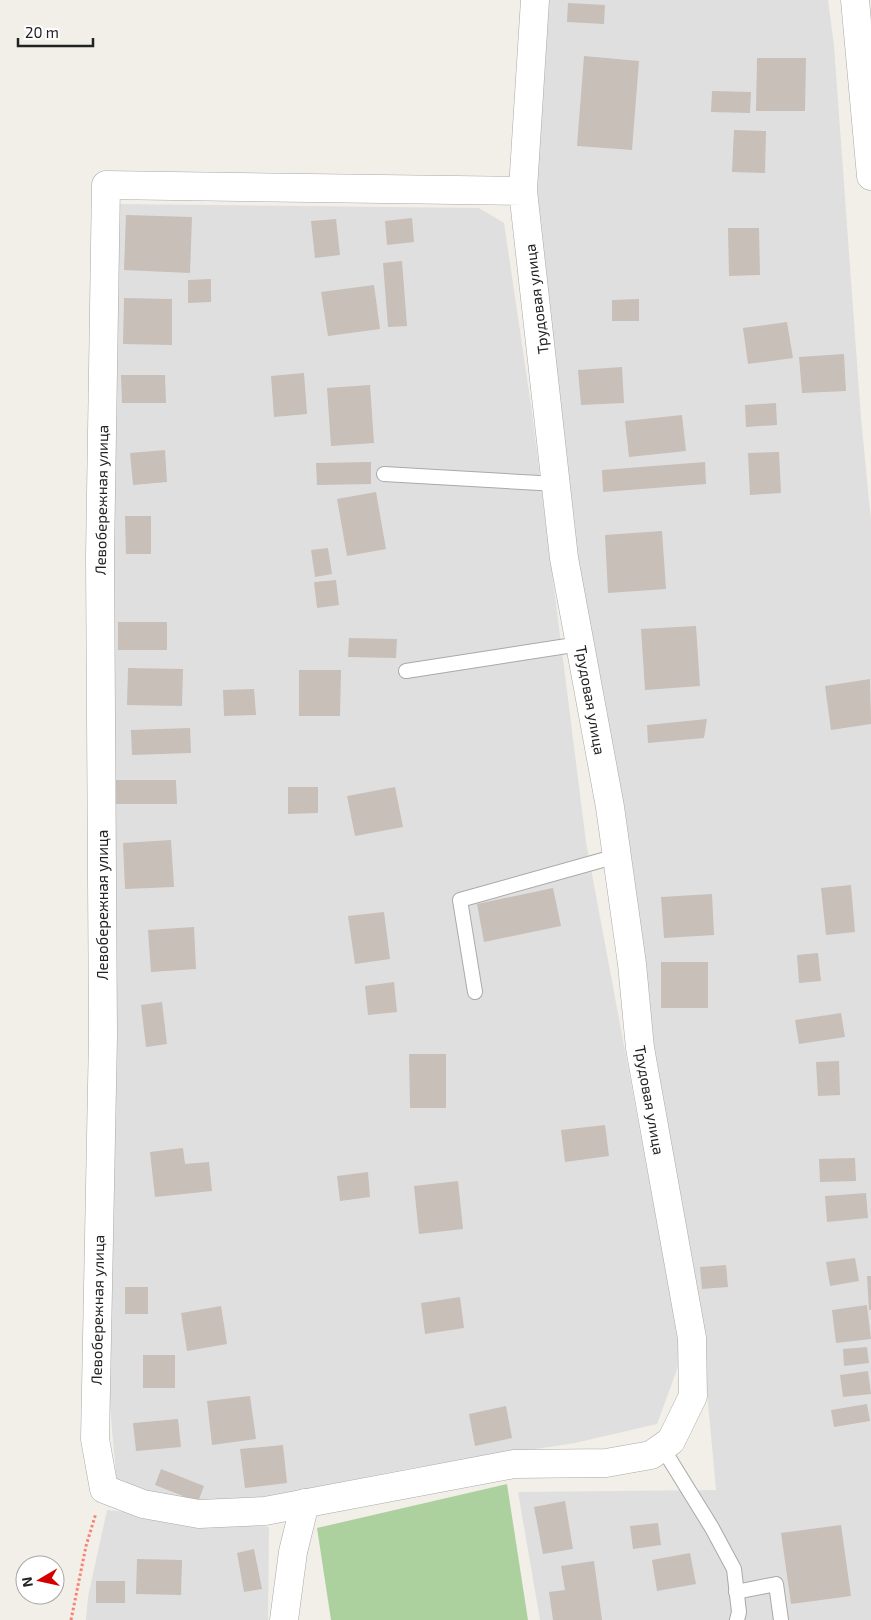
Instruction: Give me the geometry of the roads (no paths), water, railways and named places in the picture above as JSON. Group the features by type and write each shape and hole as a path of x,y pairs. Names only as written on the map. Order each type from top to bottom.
{"street":[{"name":"Трудовая улица","path":"535,0 523,191 564,558 617,856 632,964 640,1048 692,1338 694,1396 671,1441 662,1447"},
{"path":"855,0 871,176"},
{"name":"Левобережная улица","path":"305,1504 265,1511 199,1514 143,1504 104,1488 95,1440 102,1036 100,557 106,185 523,191"},
{"path":"284,1620 293,1552 305,1504 514,1464 606,1463 651,1455 662,1447"}],"lane":[{"path":"384,474 557,484"},
{"path":"406,671 580,644"},
{"path":"475,992 460,900 617,856"},
{"path":"662,1447 712,1528 734,1569 739,1612 736,1620"},
{"path":"736,1592 776,1584 781,1620"}]}
